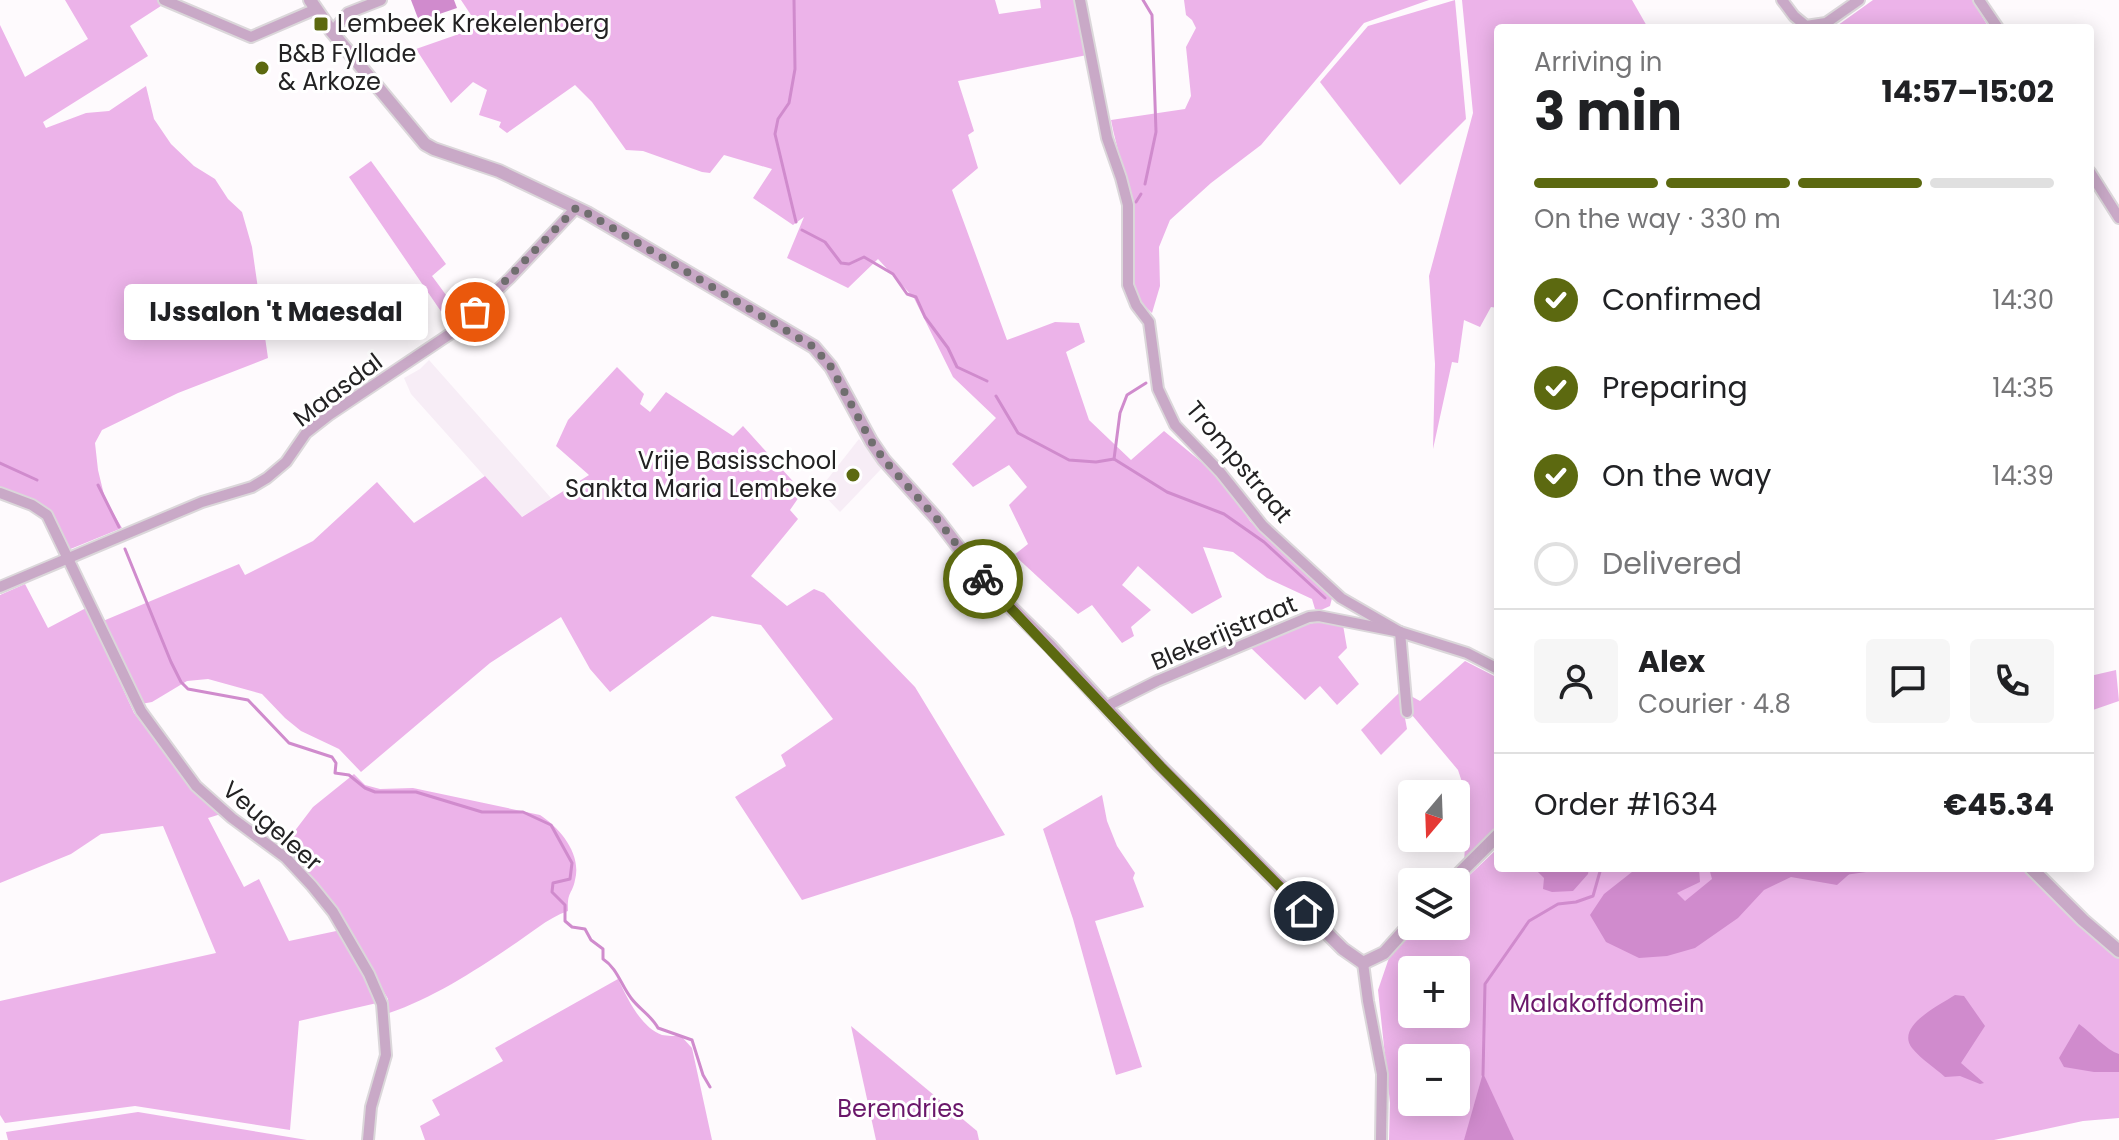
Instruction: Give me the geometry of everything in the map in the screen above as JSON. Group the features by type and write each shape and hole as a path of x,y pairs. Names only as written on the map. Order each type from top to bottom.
{"street":[{"path":"164,0 251,37 313,4 332,32 425,144 499,171 576,208 814,347 831,367 884,460 937,519 985,582 1050,646 1274,882 1363,963 1382,1074 1381,1140"},
{"path":"332,32 348,13 381,0"},
{"name":"Trompstraat","path":"1080,0 1107,138 1128,205 1128,285 1136,305 1149,322 1158,389 1175,425 1220,472 1263,526 1341,598 1400,632"},
{"path":"1782,0 1804,24"},
{"path":"1819,24 1826,23 1859,0"},
{"path":"1979,0 1995,24"},
{"path":"2094,178 2119,218"},
{"name":"Maasdal","path":"0,587 202,502 252,487 267,478 286,462 306,433 453,332 510,278 576,208"},
{"name":"Veugeleer","path":"0,493 32,505 47,515 131,693 150,724 196,786 232,818 286,858 312,886 333,912 369,974 382,1004 386,1055 371,1107 368,1140"},
{"path":"985,582 1011,559"},
{"path":"1330,616 1339,609 1341,598"},
{"name":"Blekerijstraat","path":"1105,707 1157,681 1309,617 1330,616 1400,632 1467,653 1494,667"},
{"path":"1400,632 1407,712"},
{"path":"1465,868 1494,839"},
{"path":"2035,872 2119,951"},
{"path":"1363,963 1384,953 1398,938"}],"shaded area":[{"path":"411,0 454,0 457,8 419,21"},
{"path":"429,360 551,498 521,517 411,394 404,378"},
{"name":"Vrije Basisschool Sankta Maria Lembeke","path":"859,439 882,468 840,512 819,490"},
{"path":"1538,872 1588,872 1573,891 1543,889 1544,878"},
{"path":"1632,872 1699,872 1700,882 1677,893 1685,901 1712,879 1710,872 1852,872 1837,885 1791,877 1764,890 1738,918 1695,948 1667,956 1639,958 1606,942 1590,915 1604,894"},
{"path":"1955,995 1964,996 1985,1026 1961,1063 1984,1083 1960,1076 1945,1077 1912,1048 1908,1040 1914,1024"},
{"path":"2079,1024 2119,1054 2119,1072 2064,1067 2059,1058"},
{"path":"1483,1073 1514,1140 1464,1140"}],"green space":[{"path":"65,0 157,0 164,4 130,26 148,56 43,122 46,128 86,113 109,111 146,86 154,119 171,144 194,166 215,179 228,199 242,212 252,247 268,358 178,393 102,430 95,443 98,470 105,499 122,528 68,550 55,521 0,496 0,25 25,77 88,39"},
{"path":"461,0 995,0 999,14 1041,8 1040,0 1076,0 1087,55 958,81 974,131 968,135 978,168 952,190 1007,340 1055,322 1079,323 1085,342 1066,352 1089,420 1131,460 1164,431 1222,479 1250,521 1323,587 1332,598 1330,606 1315,609 1312,599 1267,578 1233,552 1203,547 1222,597 1192,614 1138,566 1122,585 1151,610 1131,627 1134,636 1122,643 1092,605 1078,614 1014,555 1028,544 1009,505 1027,487 1009,465 973,487 952,464 996,418 953,377 914,298 878,259 848,288 787,258 804,217 793,225 753,198 772,169 724,155 710,173 702,172 643,151 626,150 592,102 575,85 507,133 499,127 501,122 479,115 487,90 473,82 451,103 416,49 479,27"},
{"path":"1184,0 1429,0 1364,23 1261,145 1211,183 1170,220 1159,247 1160,286 1152,313 1139,299 1132,280 1134,218 1111,120 1185,109 1191,96 1186,47 1196,28 1186,15"},
{"path":"1455,0 1466,119 1400,185 1320,82 1368,26"},
{"path":"1462,0 1632,0 1646,24 1494,24 1494,307 1491,307 1480,327 1464,320 1458,363 1452,362 1433,449 1435,364 1429,276 1473,113"},
{"path":"1873,0 1972,0 1987,24 1840,24"},
{"path":"371,161 446,264 432,276 463,318 451,326 349,177"},
{"path":"617,367 644,394 640,404 650,412 666,392 733,436 743,426 799,488 795,493 799,497 790,510 798,519 751,576 787,606 814,589 824,593 915,687 1005,835 802,900 735,797 786,766 781,755 833,719 761,625 712,616 610,692 590,669 561,617 490,663 361,772 339,749 301,731 262,694 208,679 187,681 152,702 141,704 103,621 239,564 245,575 313,541 377,482 414,523 485,476 522,517 589,475 556,446 568,420"},
{"path":"25,584 48,628 86,608 134,713 191,788 221,814 208,818 244,887 259,879 289,941 341,930 377,1003 299,1021 290,1130 135,1106 5,1123 0,1115 0,1001 216,953 163,826 101,834 71,854 0,883 0,595"},
{"path":"1324,622 1343,625 1347,648 1338,657 1359,684 1337,705 1320,686 1305,700 1251,648 1295,628"},
{"path":"1465,661 1494,676 1494,831 1464,862 1465,852 1470,852 1470,780 1461,780 1458,770 1412,715 1409,695 1420,701"},
{"path":"2116,670 2119,701 2094,710 2094,675"},
{"path":"1400,692 1407,729 1381,755 1361,730"},
{"path":"354,774 365,785 380,789 413,788 540,815 562,834 575,861 575,880 568,911 545,922 451,984 389,1013 388,999 337,912 281,849 313,807"},
{"path":"1102,795 1107,821 1117,846 1135,873 1133,878 1144,907 1095,921 1142,1067 1116,1075 1073,919 1043,829"},
{"name":"Malakoffdomein","path":"1494,852 1494,872 2026,872 2066,913 2119,958 2119,1118 2083,1121 1994,1140 1389,1140 1390,1103 1378,990 1390,955 1404,940 1470,940 1470,875"},
{"path":"618,979 635,1011 647,1025 662,1035 681,1036 692,1048 712,1140 425,1140 420,1126 440,1115 432,1100 503,1061 495,1048"},
{"name":"Berendries","path":"851,1026 977,1131 979,1140 876,1140"},
{"path":"138,1112 307,1140 8,1140 6,1132"}],"waterway":[{"path":"794,0 795,69 789,103 778,119 775,134 796,222"},
{"path":"1143,0 1152,15 1156,132 1145,184"},
{"path":"1136,202 1141,194"},
{"path":"802,230 825,242 841,263 849,264 864,257 893,274 907,294 916,297 957,367 987,381"},
{"path":"1114,459 1120,413 1127,395 1146,383"},
{"path":"996,396 1018,433 1069,460 1096,462 1114,459 1167,492 1224,514 1264,542 1325,598"},
{"path":"0,463 37,480"},
{"path":"98,485 119,527"},
{"path":"125,549 171,662 188,689 248,700 289,743 332,757 336,763 335,773 349,775 375,792 416,792 482,812 523,812 551,825 572,863 570,879 553,883 552,892 565,905 565,921 572,927 585,929 591,940 603,949 603,959 631,998 658,1028 692,1040 710,1087"},
{"path":"1483,1075 1485,984 1529,921 1558,904 1593,896 1600,872"},
{"path":"1848,873 1855,872"}],"way so far":[{"path":"475,312 576,208 587,213 814,347 831,367 884,460 937,519 983,579"}],"place":[{"name":"Lembeek Krekelenberg","path":"321,24"},
{"name":"B&B Fyllade & Arkoze","path":"262,68"},
{"name":"IJssalon 't Maesdal","path":"475,312"},
{"name":"Vrije Basisschool Sankta Maria Lembeke","path":"853,475"}],"route":[{"path":"983,579 1050,646 1161,767 1304,911"}]}
